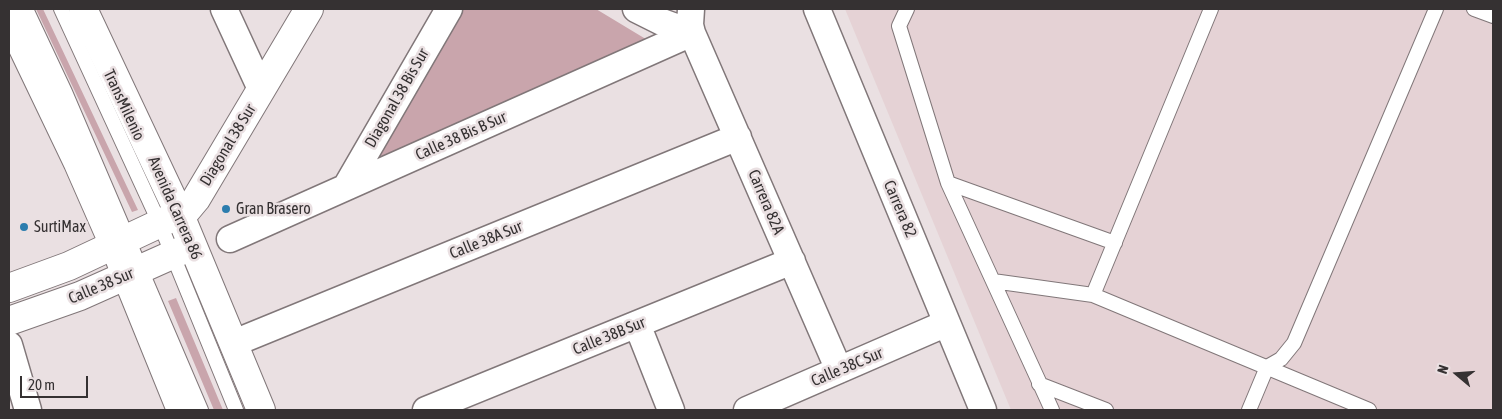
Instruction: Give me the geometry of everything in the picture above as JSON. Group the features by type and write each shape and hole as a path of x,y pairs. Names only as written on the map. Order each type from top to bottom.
{"main road":[{"name":"Avenida Carrera 86","path":"83,9 182,250 234,343 261,410"},
{"name":"Diagonal 38 Sur","path":"121,242 186,211 196,199 308,9"},
{"path":"9,19 78,163 121,242 134,272 181,410"},
{"name":"Calle 38 Sur","path":"9,288 69,266 121,242"},
{"name":"Calle 38 Sur","path":"9,321 80,296 182,250"}],"street":[{"path":"224,9 261,89"},
{"name":"Diagonal 38 Bis Sur","path":"346,188 449,9"},
{"path":"636,9 662,22 692,21"},
{"name":"Carrera 82","path":"817,9 983,410"},
{"name":"Calle 38 Bis B Sur","path":"230,239 346,188 692,21"},
{"name":"Carrera 82A","path":"692,21 738,137 839,370"},
{"name":"Calle 38A Sur","path":"234,343 738,137"},
{"name":"Calle 38B Sur","path":"426,410 792,261"},
{"name":"Calle 38C Sur","path":"747,410 947,323"},
{"path":"636,324 671,410"},
{"path":"9,345 28,410"}],"lane":[{"path":"26,9 65,92 121,242"},
{"name":"TransMilenio","path":"61,9 170,219"},
{"path":"892,9 948,183 1052,410"},
{"path":"899,26 906,9"},
{"path":"1093,294 1211,9"},
{"path":"1249,410 1267,367 1281,359 1294,344 1436,9"},
{"path":"1474,9 1493,16"},
{"path":"948,183 1115,243"},
{"path":"182,250 236,410"},
{"path":"134,272 201,410"},
{"path":"993,281 1093,294 1369,410"},
{"path":"1040,384 1106,410"}],"shaded area":[{"path":"36,9 43,9 138,210 132,212"},
{"path":"457,9 596,9 654,44 362,174"},
{"path":"845,9 1493,9 1493,410 1011,410"},
{"path":"176,298 223,410 214,410 168,301"}],"place":[{"name":"Gran Brasero","path":"226,209"},
{"name":"SurtiMax","path":"24,227"}]}
